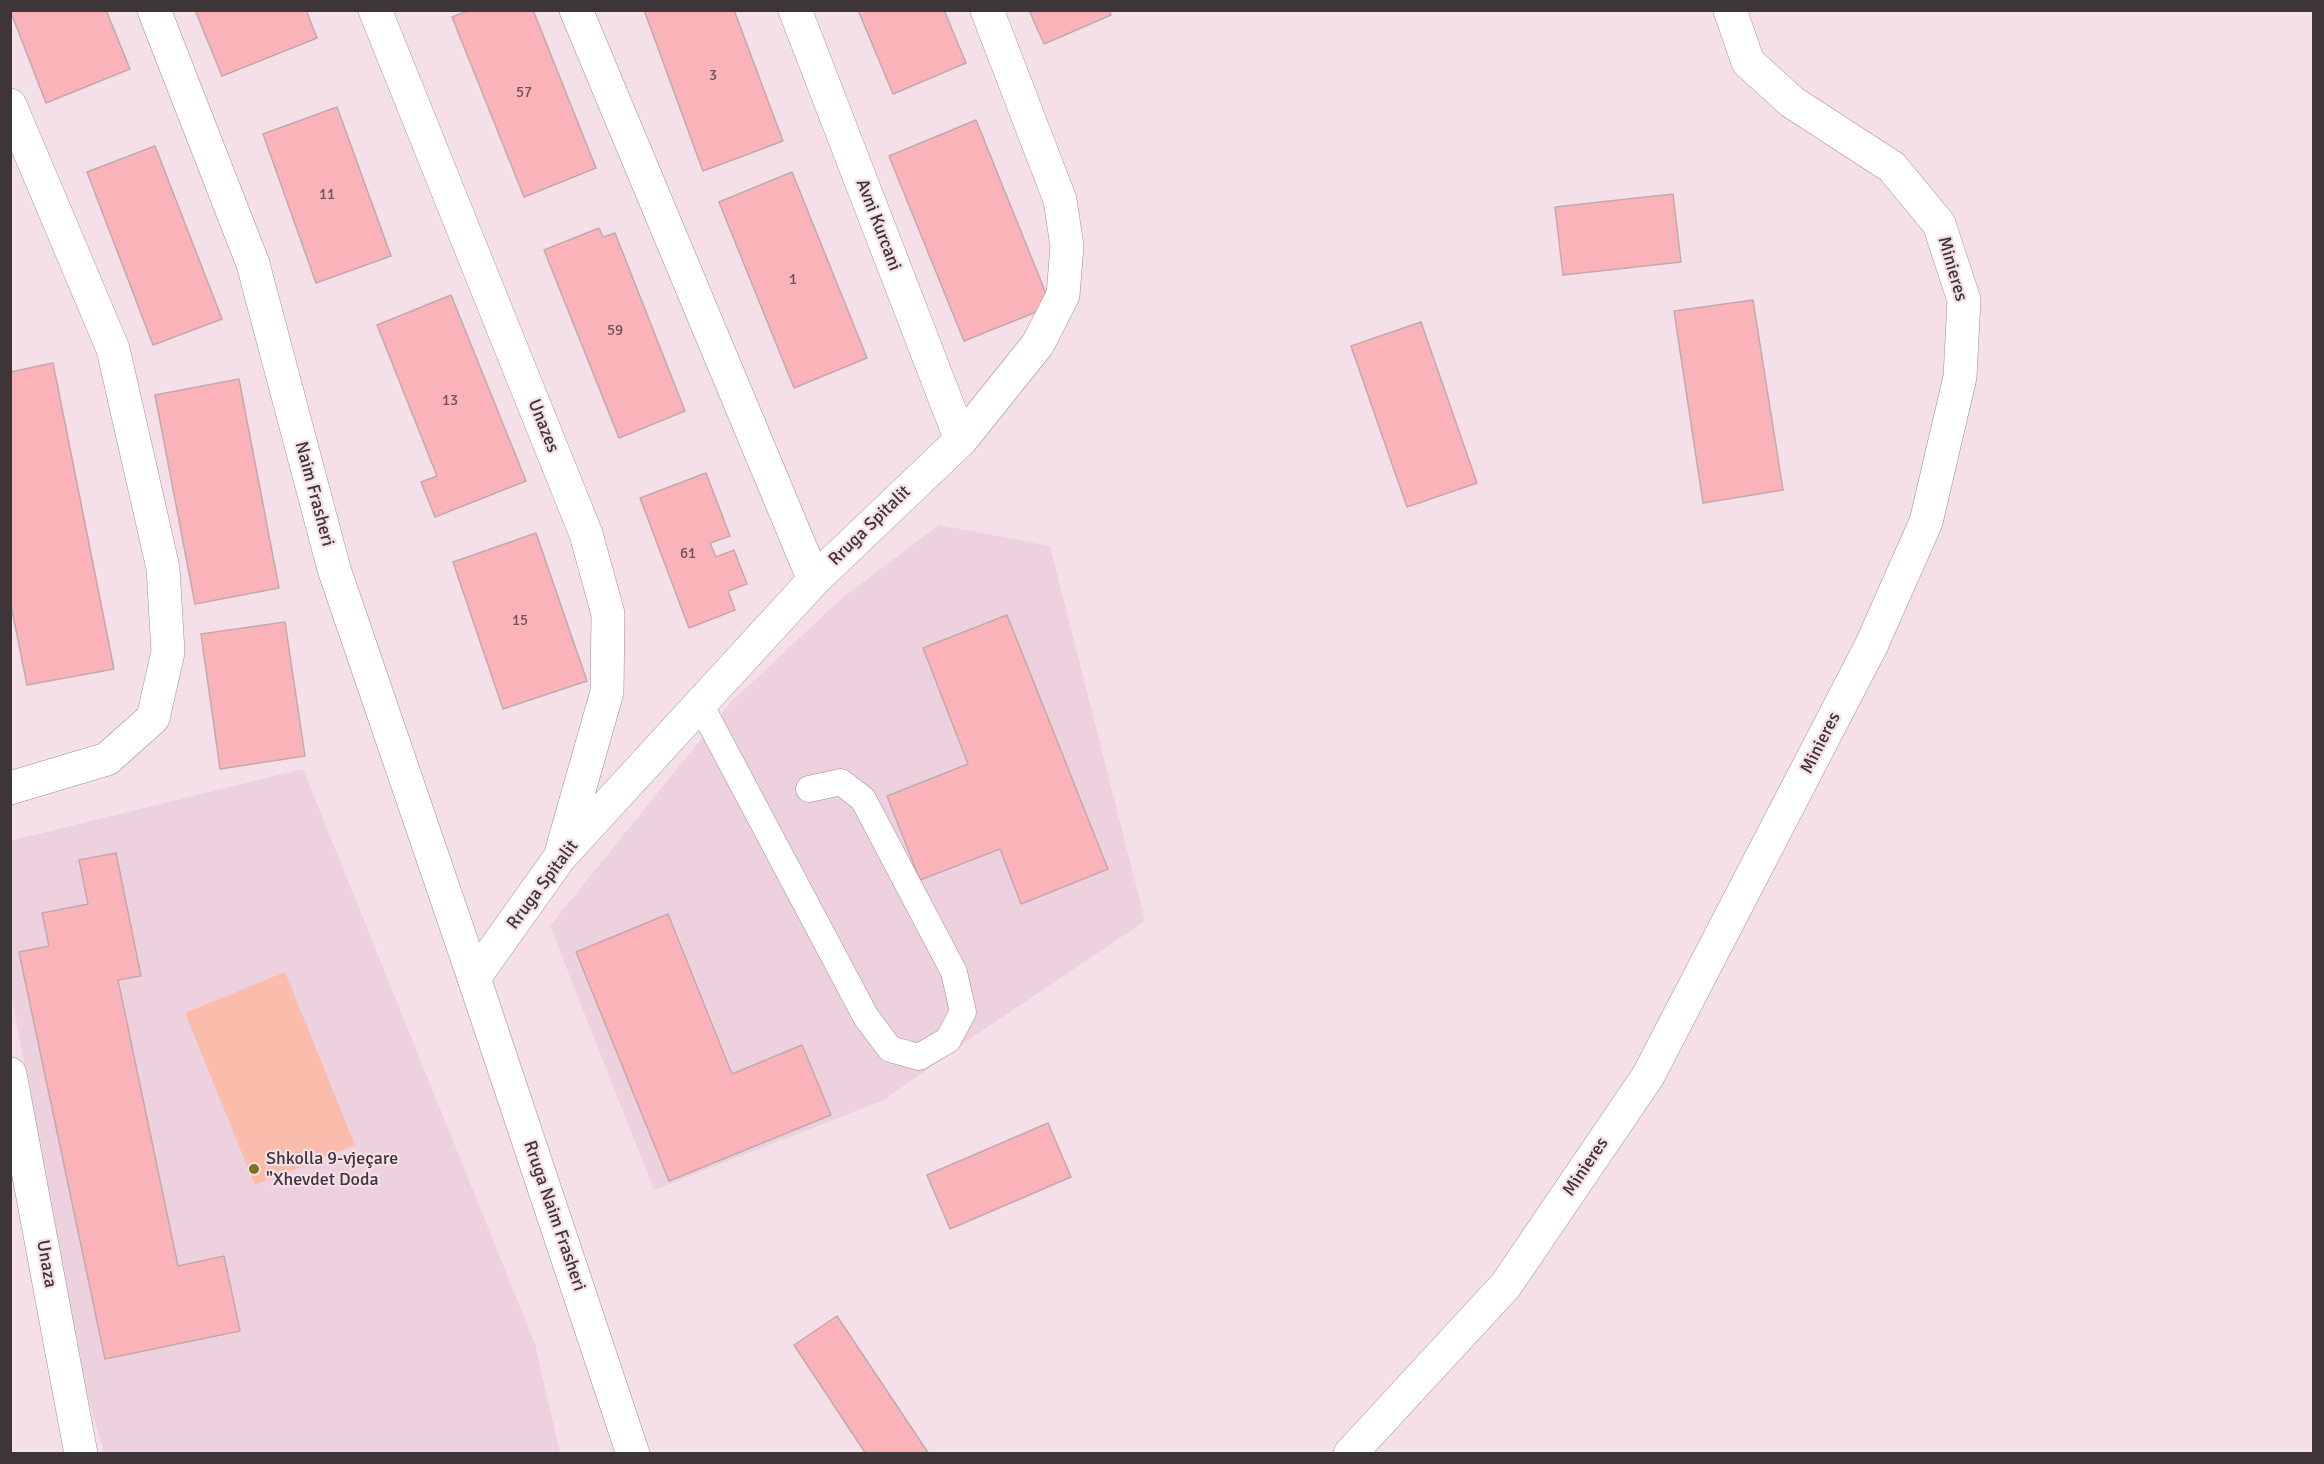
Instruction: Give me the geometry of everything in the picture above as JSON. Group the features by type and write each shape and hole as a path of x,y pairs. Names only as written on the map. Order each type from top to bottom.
{"street":[{"name":"Naim Frasheri","path":"154,10 253,264 334,569 474,978"},
{"name":"Unazes","path":"375,10 586,534 608,614 607,692 560,857"},
{"path":"576,10 814,580"},
{"name":"Avni Kurcani","path":"795,10 961,440"},
{"name":"Rruga Spitalit","path":"474,978 560,857 814,580 961,440 1038,344 1063,295 1067,246 1060,200 987,10"},
{"name":"Minieres","path":"1350,1454 1506,1285 1648,1076 1871,646 1926,522 1960,377 1964,300 1939,224 1892,168 1792,102 1748,62 1730,10"},
{"path":"10,105 113,348 164,568 168,652 153,718 107,759 10,788"},
{"name":"Rruga Naim Frasheri","path":"474,978 633,1454"},
{"name":"Unaza","path":"10,1074 81,1454"}],"lane":[{"path":"700,704 866,1017 890,1049 919,1057 948,1040 963,1012 954,972 863,799 841,782 809,789"}],"shaded area":[{"path":"939,525 1050,546 1145,921 977,1034 884,1100 654,1190 550,926 731,702 841,599"},
{"name":"Shkolla 9-vjeçare \"Xhevdet Doda","path":"303,769 535,1344 560,1453 104,1453 84,1384 11,994 10,841"},
{"path":"285,972 355,1145 255,1185 185,1013"}],"building":[{"path":"10,10 106,10 130,69 46,103"},
{"path":"195,10 306,10 317,38 222,76"},
{"path":"470,10 533,10 596,168 524,197 452,17"},
{"path":"644,10 734,10 783,141 703,171"},
{"path":"858,10 944,10 966,63 893,94"},
{"path":"1029,10 1109,10 1111,15 1044,44"},
{"path":"337,107 391,256 316,283 263,134"},
{"path":"976,120 1051,306 964,341 889,156"},
{"path":"155,146 222,319 153,345 87,172"},
{"path":"792,172 867,358 794,388 719,202"},
{"path":"1673,194 1681,262 1563,275 1555,207"},
{"path":"599,228 603,237 615,233 685,411 619,438 544,250"},
{"path":"451,295 526,481 435,517 421,482 437,476 377,325"},
{"path":"1753,300 1783,490 1703,503 1674,311"},
{"path":"1421,322 1477,483 1407,507 1351,346"},
{"path":"53,363 114,669 27,685 10,600 10,372"},
{"path":"239,379 279,588 195,604 155,395"},
{"path":"706,473 730,536 710,543 716,557 734,550 747,584 728,591 735,610 689,628 640,498"},
{"path":"536,533 587,681 503,709 453,562"},
{"path":"1007,615 1108,869 1021,904 1000,849 920,880 887,796 968,764 923,648"},
{"path":"285,622 305,756 220,769 201,634"},
{"path":"116,853 141,976 118,980 178,1266 224,1256 240,1331 105,1359 19,952 49,946 42,913 88,904 79,860"},
{"path":"668,914 732,1074 802,1045 831,1115 669,1181 576,952"},
{"path":"1048,1123 1071,1177 950,1229 927,1175"},
{"path":"837,1316 929,1454 866,1454 794,1345"}],"place":[{"name":"Shkolla 9-vjeçare \"Xhevdet Doda","path":"254,1169"}]}
